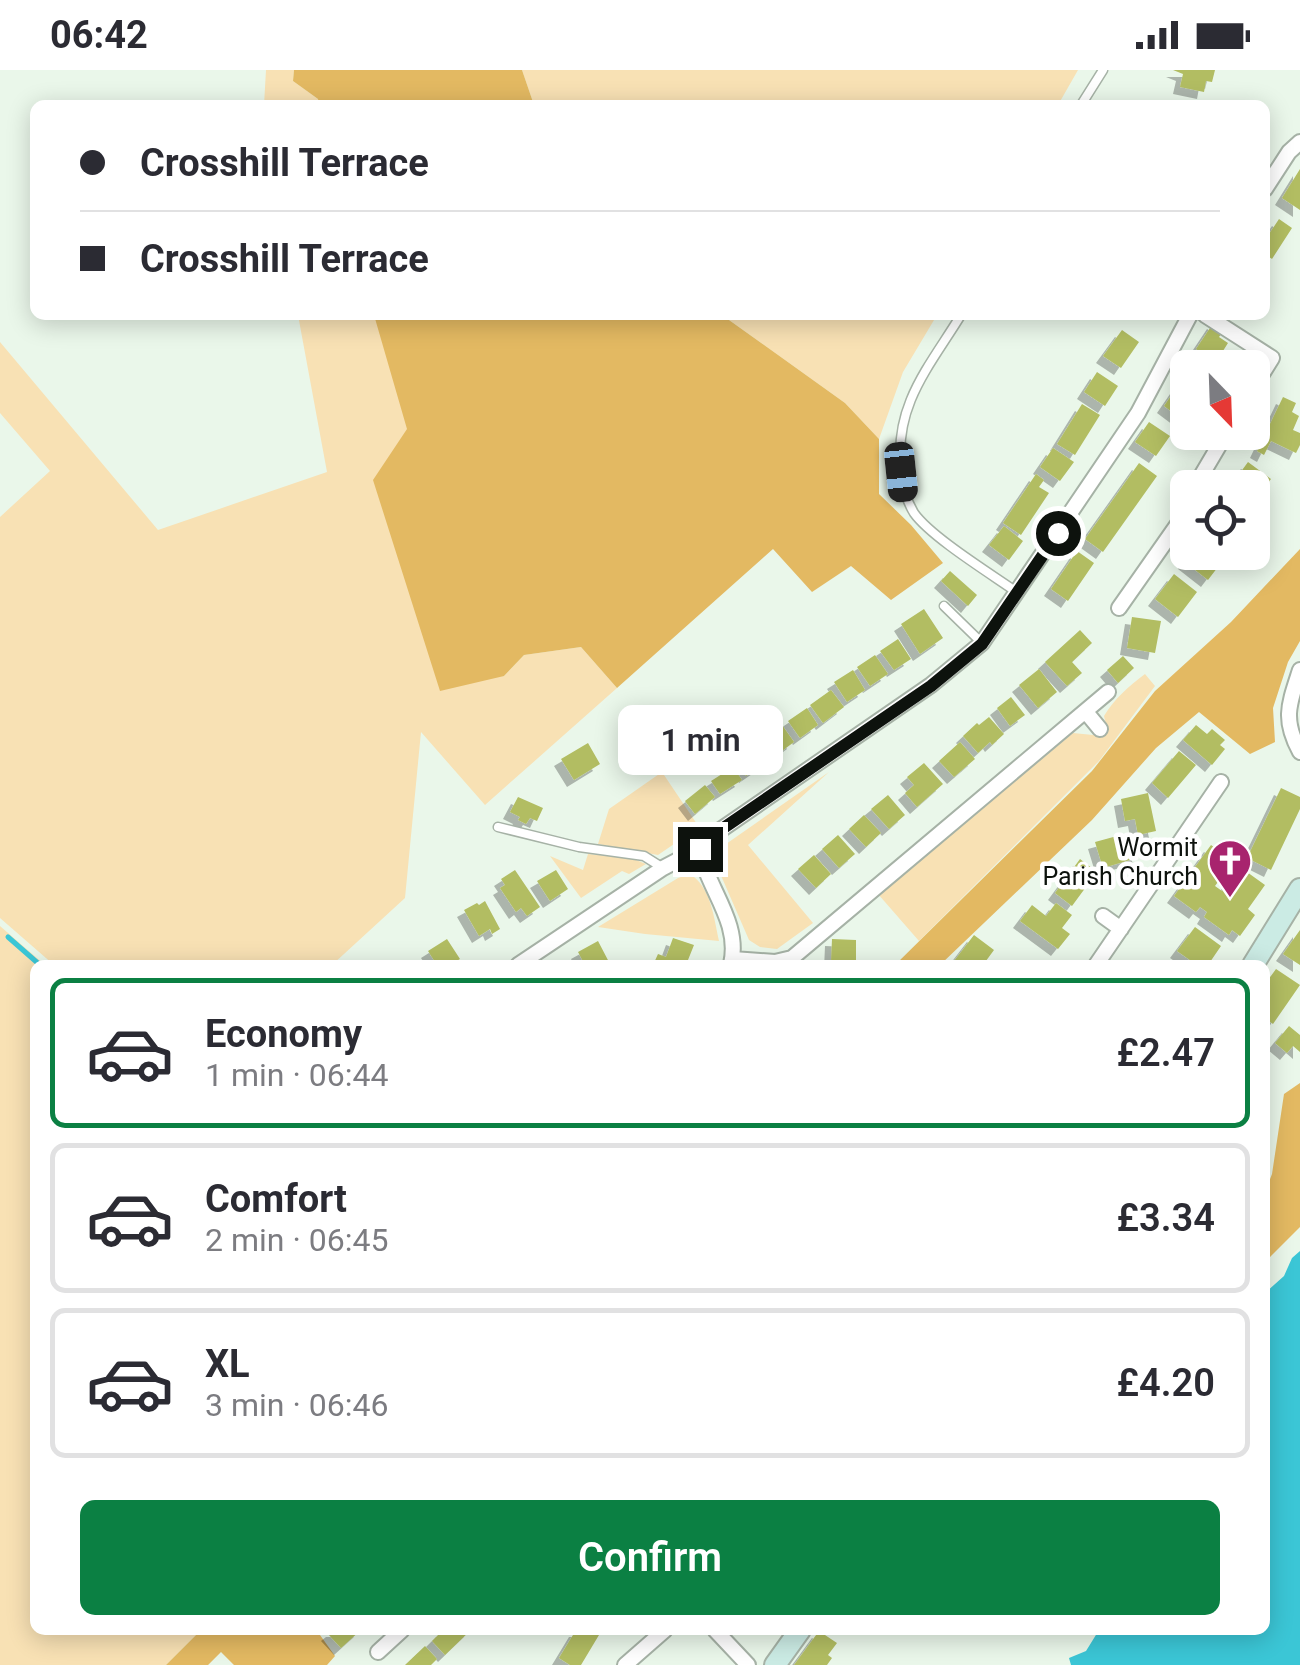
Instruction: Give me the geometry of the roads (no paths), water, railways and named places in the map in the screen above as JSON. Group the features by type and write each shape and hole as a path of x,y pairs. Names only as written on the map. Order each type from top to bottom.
{"main road":[{"path":"1256,960 1300,888"},
{"path":"776,1665 797,1635"}],"street":[{"path":"1270,181 1300,142"},
{"path":"732,960 732,930 702,862 703,842 931,686 982,644 1138,414 1187,320"},
{"path":"1213,320 1260,350"},
{"path":"1119,608 1170,535"},
{"path":"1300,670 1288,710 1290,733 1300,752"},
{"path":"784,960 792,958 1108,692"},
{"path":"1086,712 1100,729"},
{"path":"1099,960 1221,782"},
{"path":"525,960 662,868 700,849"},
{"path":"1103,916 1121,928"},
{"path":"378,1652 397,1635"},
{"path":"625,1665 659,1635"},
{"path":"720,1635 748,1665"}],"lane":[{"path":"1083,100 1103,70"},
{"path":"957,320 919,380 903,416 899,450 904,494 915,514 945,541 1018,593"},
{"path":"944,606 982,644"},
{"path":"498,827 579,847 644,856 662,868"}],"water":[{"path":"1300,1251 1300,1665 1071,1665 1069,1658 1086,1651 1096,1635 1270,1635 1270,1289 1284,1276"}],"waterway":[{"path":"8,937 34,960"}],"place":[{"name":"Wormit Parish Church","path":"1230,899"}]}
